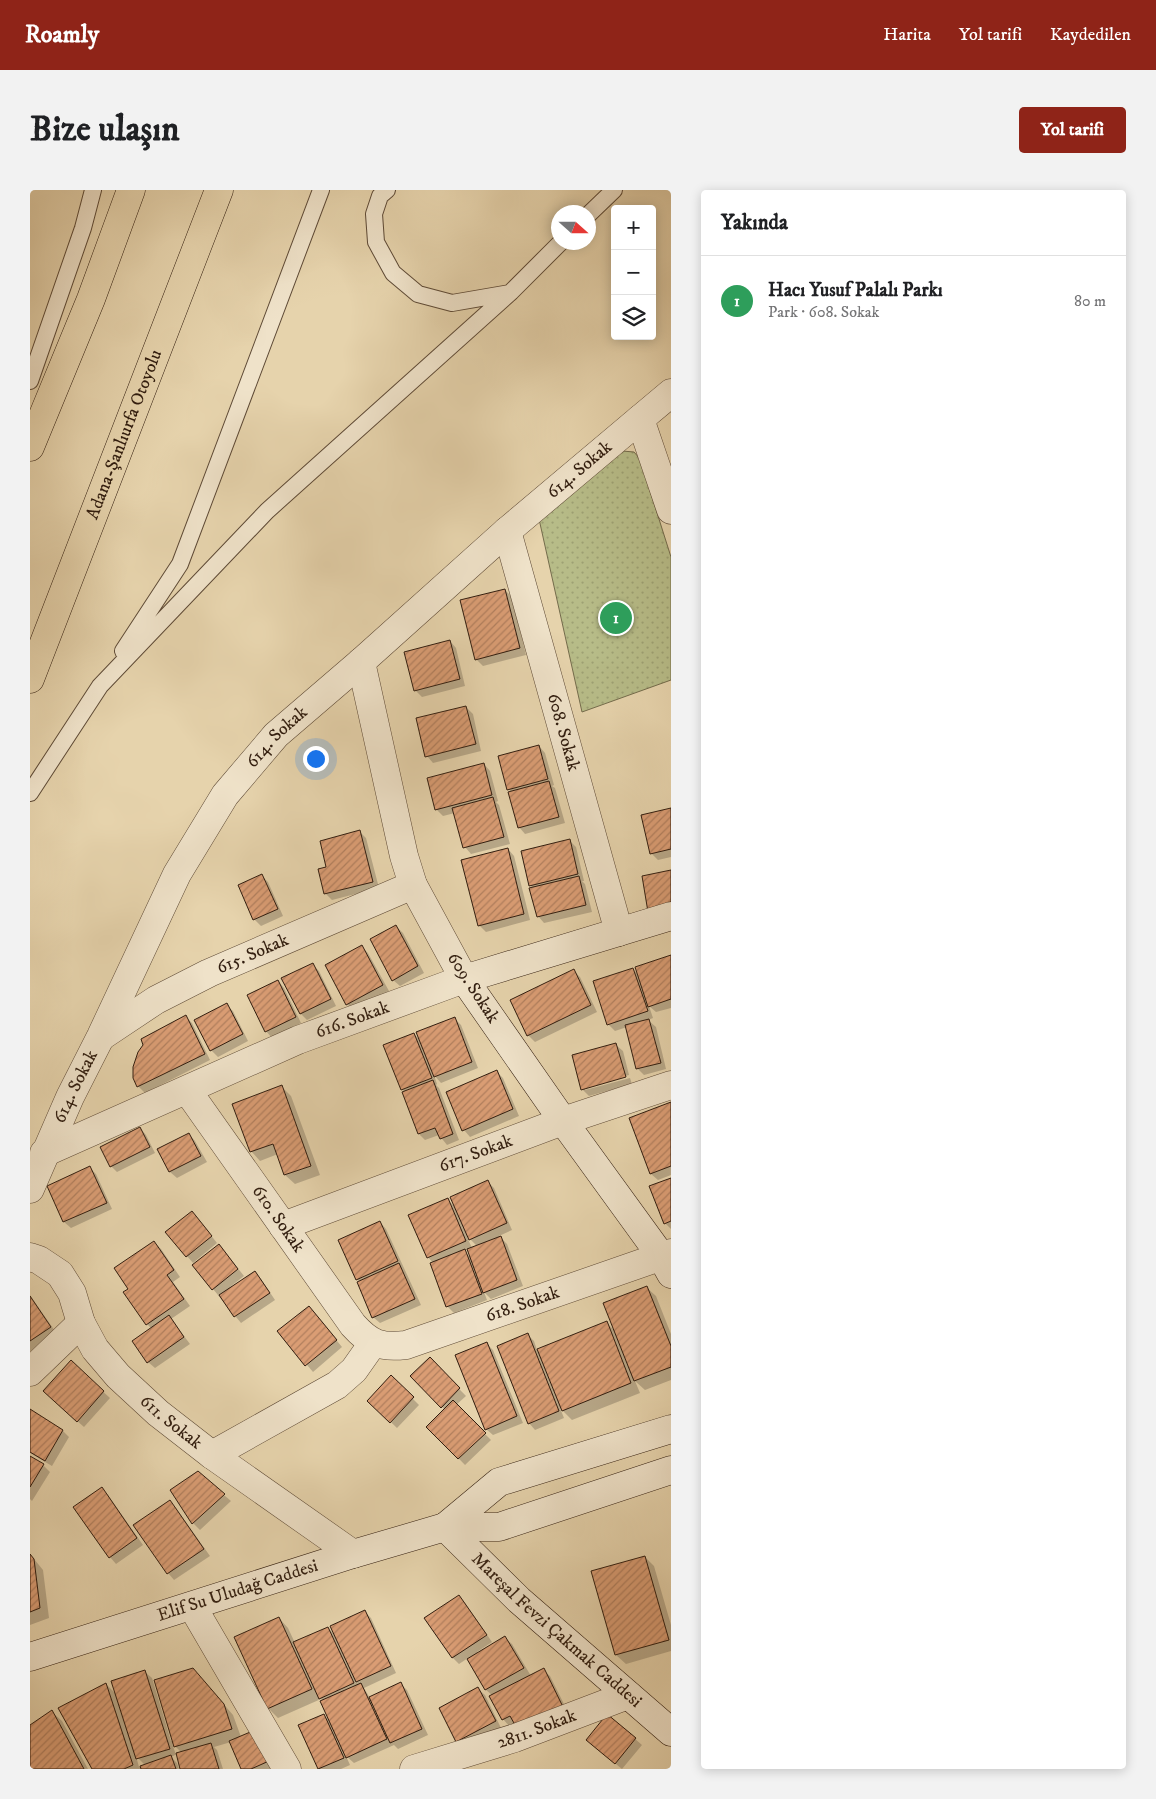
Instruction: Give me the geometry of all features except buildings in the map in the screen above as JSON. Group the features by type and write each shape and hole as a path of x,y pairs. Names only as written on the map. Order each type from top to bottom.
{"highway":[{"path":"30,447 91,299 131,190"},
{"name":"Adana-Şanlıurfa Otoyolu","path":"30,679 219,190"}],"street":[{"name":"614. Sokak","path":"30,1189 70,1097 102,1036 177,874 225,795 276,735 361,662 507,531 671,393"},
{"path":"640,419 671,510"},
{"name":"608. Sokak","path":"507,531 619,932"},
{"name":"609. Sokak","path":"361,662 404,856 413,885 464,979 563,1121 668,1261"},
{"name":"615. Sokak","path":"102,1036 156,1000 209,973 413,885"},
{"name":"616. Sokak","path":"44,1154 298,1040 464,979 671,916"},
{"name":"617. Sokak","path":"283,1226 563,1121 671,1084"},
{"name":"610. Sokak","path":"187,1090 353,1325 373,1343"},
{"name":"611. Sokak","path":"30,1257 39,1260 60,1274 72,1293 81,1323 96,1348 118,1376 158,1413 212,1455 353,1554"},
{"name":"618. Sokak","path":"373,1343 389,1347 406,1345 668,1261"},
{"path":"30,1372 81,1323"},
{"path":"212,1455 337,1385 354,1370 373,1343"},
{"name":"Elif Su Uludağ Caddesi","path":"445,1527 499,1482 671,1429"},
{"name":"Elif Su Uludağ Caddesi","path":"30,1657 353,1554 445,1527 499,1526 671,1470"},
{"name":"Mareşal Fevzi Çakmak Caddesi","path":"445,1527 519,1600 671,1732"},
{"path":"192,1606 287,1769"},
{"name":"2811. Sokak","path":"414,1769 515,1738 628,1695"}],"lane":[{"path":"30,381 83,228 94,190"},
{"path":"30,793 180,564 321,190"},
{"path":"596,207 614,190"},
{"path":"383,192 374,214 376,242 393,273 418,294 452,303 511,292"},
{"path":"100,686 267,511 511,292 553,250"}],"green space":[{"path":"622,451 634,452 640,459 671,557 671,680 582,712 537,510"}],"place":[{"name":"Hacı Yusuf Palalı Parkı","path":"616,618"}]}
